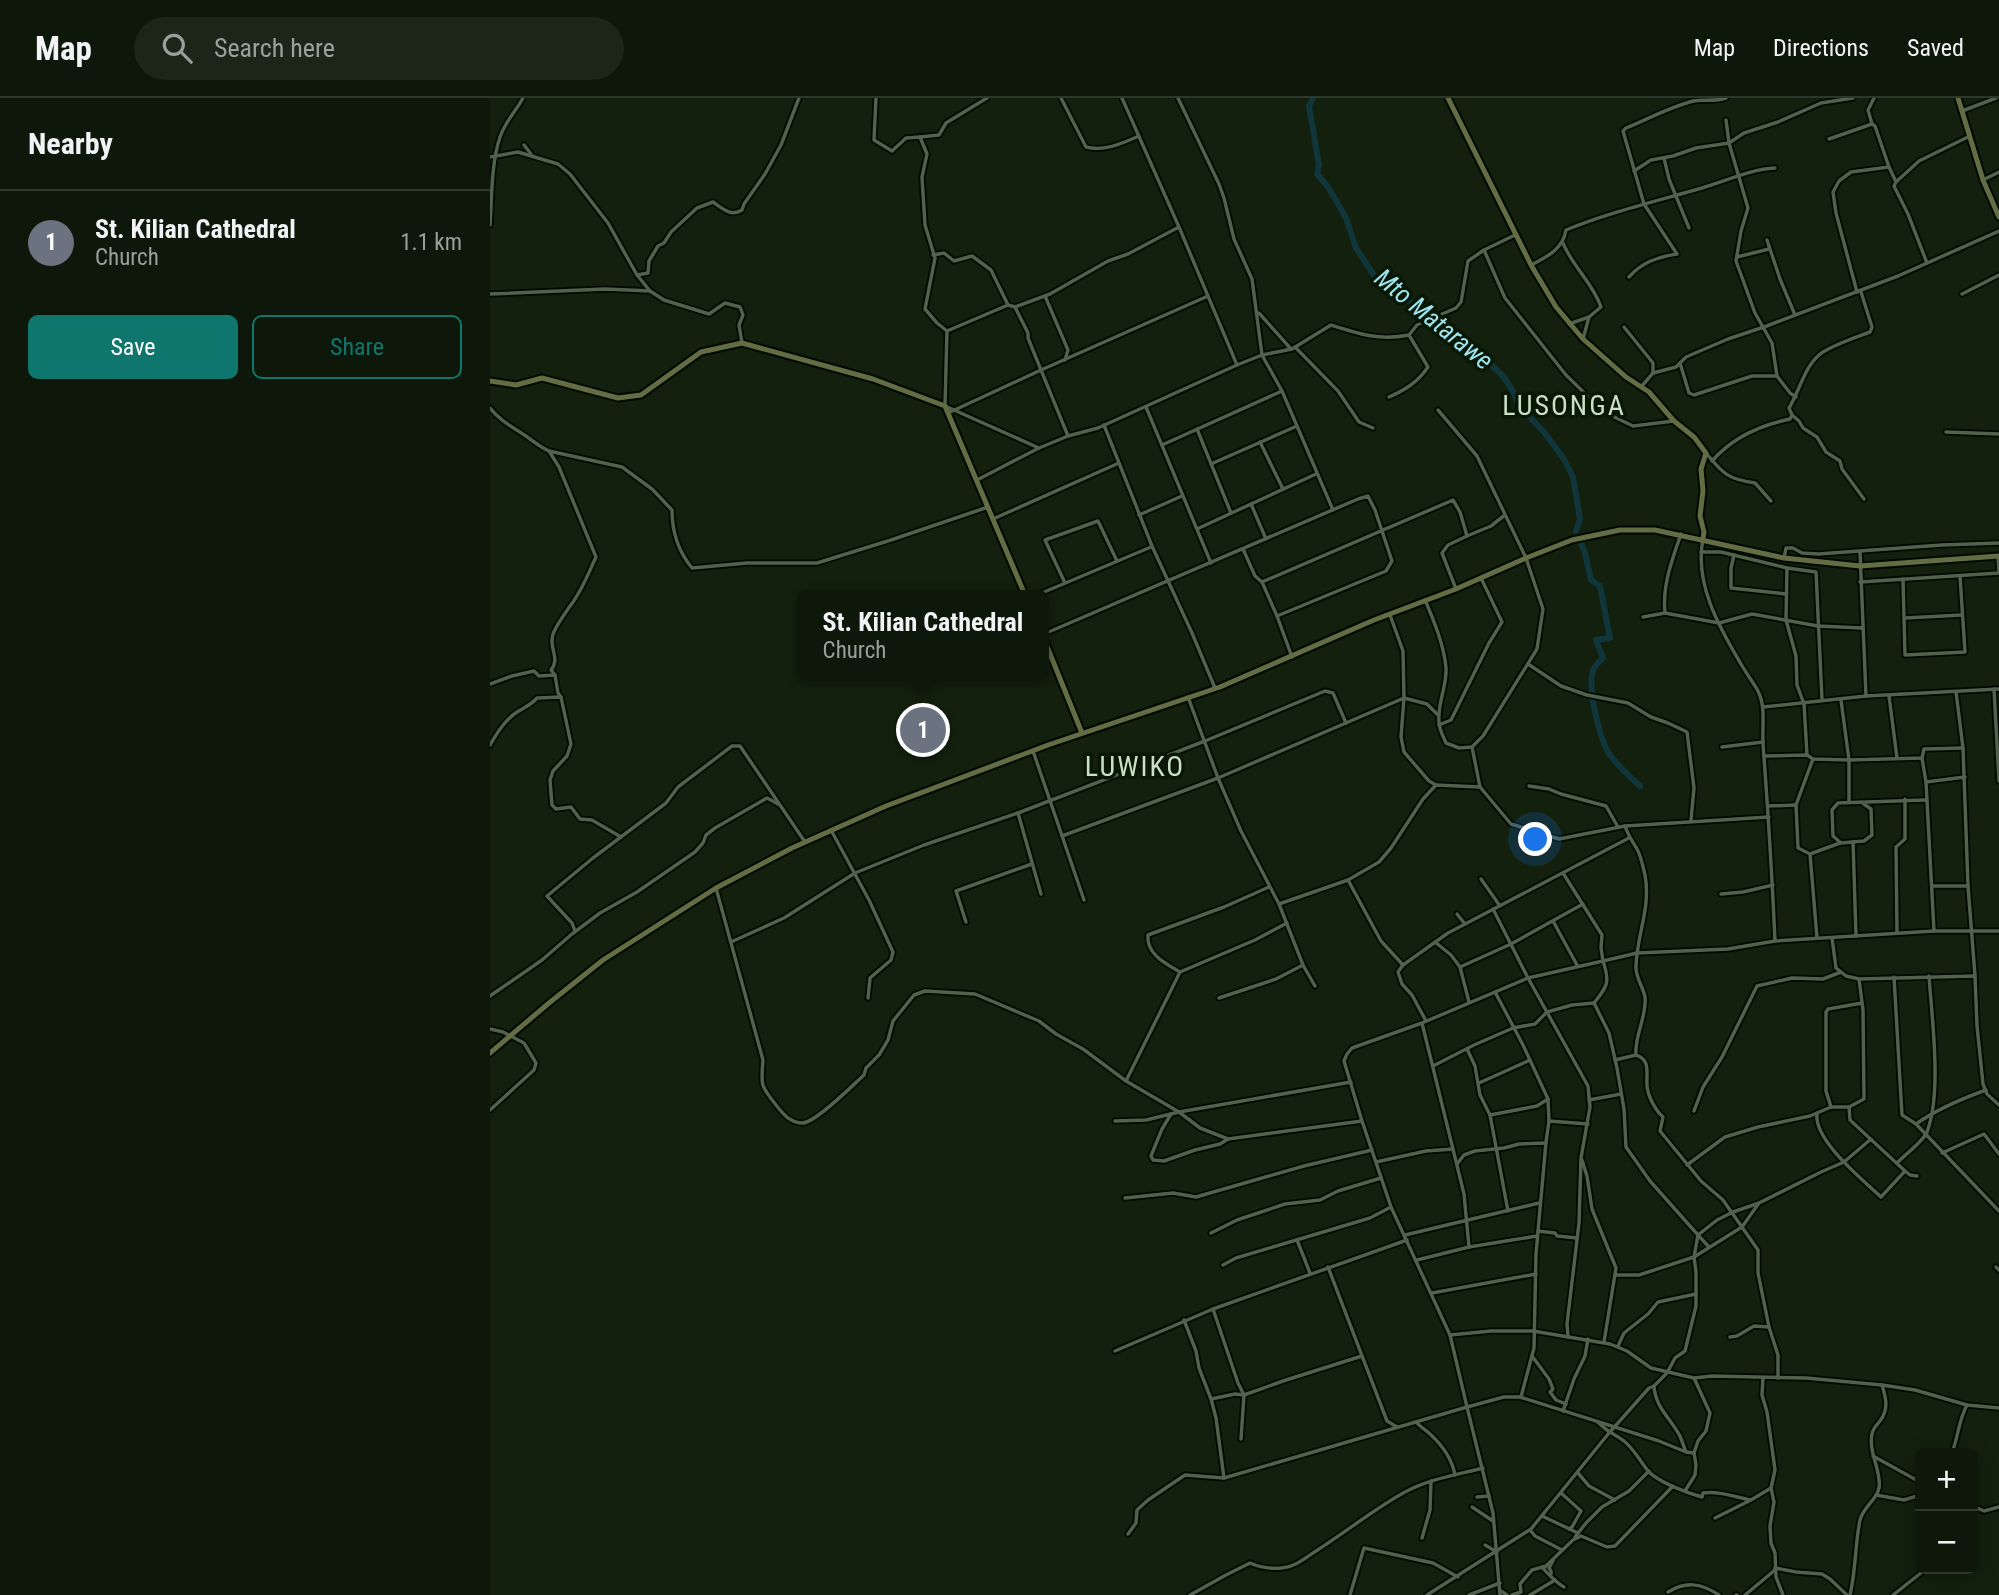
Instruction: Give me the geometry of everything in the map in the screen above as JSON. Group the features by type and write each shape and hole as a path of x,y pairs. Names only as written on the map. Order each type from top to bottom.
{"main road":[{"path":"1448,98 1531,265 1556,307 1583,339 1626,377 1648,392 1674,421 1694,437 1706,453 1701,469 1703,491 1700,516 1703,540"},
{"path":"1958,98 1983,180 1999,217"},
{"path":"490,381 516,385 542,378 618,398 641,395 701,352 742,343 873,379 945,406 951,412 1023,590"},
{"path":"490,1053 603,960 716,888 805,842 886,806 1033,751 1215,689 1389,614 1572,540 1620,530 1655,530 1784,558 1860,566 1998,556"},
{"path":"1049,650 1082,733"}],"street":[{"path":"490,225 500,138 523,98"},
{"path":"637,275 648,273 653,252 697,208 713,202 731,213 742,210 781,145 799,98"},
{"path":"876,98 874,140 892,151 906,138 939,135 946,123 987,98"},
{"path":"1061,98 1086,148 1105,148 1139,136"},
{"path":"1122,98 1237,365"},
{"path":"1178,98 1224,198 1234,239 1252,279 1262,355 1282,391 1333,510"},
{"path":"1629,277 1656,257 1677,254 1644,204 1623,130 1697,100 1726,98"},
{"path":"1634,171 1651,160 1696,148 1729,143 1744,134 1821,103 1853,98"},
{"path":"1874,98 1868,110 1896,182"},
{"path":"1962,111 1996,98"},
{"path":"1726,120 1729,143 1748,208 1741,230 1737,261 1755,313 1772,343 1777,376 1796,397"},
{"path":"1829,139 1872,124"},
{"path":"1927,263 1894,186 1919,162 1970,135"},
{"path":"920,137 927,155 922,177 925,225 934,258 925,309 947,331"},
{"path":"524,145 532,156"},
{"path":"490,157 518,152 558,164 570,174 608,223 637,275 650,290 664,300 709,314 725,303 740,307 743,315 739,325 742,343"},
{"path":"1664,157 1689,228"},
{"path":"1569,324 1589,317 1601,307 1566,251 1563,243 1566,230 1739,177 1757,169 1775,167"},
{"path":"1864,499 1842,469 1840,461 1826,452 1816,437 1802,428 1789,408 1803,379 1820,354 1870,332 1872,327 1836,213 1833,192 1839,181 1851,172 1889,167"},
{"path":"1983,180 1999,172"},
{"path":"947,331 1008,305 1015,307 1045,296 1108,261 1128,254 1179,227"},
{"path":"1641,387 1653,373 1676,367 1694,354 1728,339 1859,292 1999,231"},
{"path":"977,480 1039,448 1104,425 1237,365 1262,355 1293,348 1331,325 1389,339 1409,335 1417,325 1456,308 1461,302 1468,261 1516,234"},
{"path":"1767,240 1795,315"},
{"path":"1531,265 1550,255 1563,243"},
{"path":"1737,257 1769,249"},
{"path":"1484,250 1504,298 1566,376 1604,412 1633,426 1674,421"},
{"path":"933,256 944,253 954,261 972,256 991,270 1008,305"},
{"path":"1962,294 1999,275"},
{"path":"490,294 604,289 650,290"},
{"path":"1045,296 1068,350 1065,360"},
{"path":"951,412 1208,296"},
{"path":"1015,307 1028,333 1068,436"},
{"path":"1257,311 1286,345 1293,348 1338,391 1359,422 1373,428"},
{"path":"1583,339 1589,317"},
{"path":"1624,327 1654,363 1653,373"},
{"path":"945,406 947,331"},
{"path":"1389,397 1409,388 1428,367 1409,335"},
{"path":"1680,363 1689,393 1694,395 1752,376 1777,376"},
{"path":"1162,445 1282,391"},
{"path":"1146,407 1211,563"},
{"path":"490,408 513,429 550,451 622,467 652,489 672,510 672,527 682,557 692,568 747,563 817,563 988,506"},
{"path":"1425,600 1446,667 1445,685 1438,709 1438,725 1446,743 1459,748 1472,747 1483,736 1537,649 1543,608 1527,558 1477,456 1438,410"},
{"path":"951,412 1039,448"},
{"path":"1712,461 1726,446 1766,425 1790,419 1792,415"},
{"path":"1104,425 1152,546 1215,689"},
{"path":"1211,464 1297,426"},
{"path":"1196,429 1231,513"},
{"path":"1946,432 1999,434"},
{"path":"1260,442 1283,489"},
{"path":"550,451 596,557 551,639 555,660 555,666 551,670 561,697 570,744 567,756 553,771 550,780 552,805 556,808 571,807 580,819 592,820 622,837"},
{"path":"1706,453 1723,474 1740,481 1755,482 1771,502"},
{"path":"993,519 1119,463"},
{"path":"1197,529 1317,474"},
{"path":"1139,514 1183,496"},
{"path":"1049,635 1368,496 1392,561 1387,571 1278,616"},
{"path":"1262,582 1452,500 1460,512 1467,536"},
{"path":"1251,504 1266,539"},
{"path":"1456,589 1441,553 1448,545 1491,526 1505,515"},
{"path":"1065,583 1045,541 1098,521 1117,561"},
{"path":"1665,613 1663,599 1667,575 1681,534"},
{"path":"1703,540 1700,552 1703,583 1719,623 1759,692 1763,707 1775,941"},
{"path":"1784,558 1786,548 1818,554 1999,543"},
{"path":"1049,590 1152,546"},
{"path":"1243,549 1278,616 1292,657"},
{"path":"1700,552 1721,552 1816,572 1822,700"},
{"path":"1860,552 1866,696"},
{"path":"1734,555 1731,588 1786,594"},
{"path":"1860,582 1999,573 1998,556"},
{"path":"1787,568 1786,620 1796,656 1797,685 1804,704 1807,755"},
{"path":"1903,579 1905,655 1965,652 1960,576"},
{"path":"1438,725 1451,720 1502,622 1481,578"},
{"path":"1643,617 1665,613 1719,623 1752,614 1818,626 1863,628"},
{"path":"1389,614 1403,651 1401,737 1404,752 1429,781 1436,785 1480,787"},
{"path":"1905,618 1962,615"},
{"path":"1528,663 1561,686 1587,695 1628,703 1651,717 1687,732 1694,788 1691,820"},
{"path":"490,684 534,671 539,676 555,675"},
{"path":"1763,707 1866,696 1996,689 1999,781"},
{"path":"731,942 784,918 855,873 1205,741 1325,691 1333,693 1346,723"},
{"path":"1956,692 1963,748 1968,886 1983,1084 1999,1105"},
{"path":"1889,696 1898,758"},
{"path":"490,745 500,728 537,698 561,697"},
{"path":"1188,697 1241,831 1279,904 1303,965 1315,986"},
{"path":"1062,836 1218,778 1404,698 1427,704 1438,717"},
{"path":"1841,699 1849,760 1849,802"},
{"path":"1722,747 1763,742"},
{"path":"575,931 572,923 547,897 666,803 678,787 732,746 740,746 805,842"},
{"path":"1472,747 1480,787 1511,824 1559,839 1625,826 1769,817"},
{"path":"1934,931 1924,749 1963,748"},
{"path":"1033,751 1084,900"},
{"path":"1764,756 1807,755 1813,760 1923,758"},
{"path":"1813,760 1796,805 1798,848 1810,854 1841,843 1864,841 1872,835 1871,809 1861,802"},
{"path":"1926,782 1965,778"},
{"path":"1279,904 1348,880 1379,862 1423,799 1436,785"},
{"path":"1529,786 1549,789 1606,806 1618,827"},
{"path":"490,996 542,960 600,913 637,892 695,852 704,843 706,835 715,828 768,799 780,805"},
{"path":"1897,933 1896,847 1905,839 1905,799"},
{"path":"1841,843 1833,836 1832,810 1838,803 1925,800"},
{"path":"1768,806 1796,805"},
{"path":"1018,813 1041,894"},
{"path":"1625,826 1638,851 1645,876 1647,901 1635,969 1645,997 1635,1046 1636,1055"},
{"path":"831,830 893,952 891,960 870,978 868,998"},
{"path":"1469,1248 1464,1194 1424,1022 1398,972 1403,965 1435,942 1465,924 1629,838"},
{"path":"1853,842 1856,936"},
{"path":"1810,854 1817,939"},
{"path":"966,922 956,891 1032,864"},
{"path":"1433,1066 1513,1028 1535,1024 1547,1012 1594,1003 1607,987 1607,972 1601,948 1602,935 1563,873"},
{"path":"1481,879 1500,906"},
{"path":"1348,880 1381,941 1403,965"},
{"path":"1721,894 1773,885"},
{"path":"1931,886 1968,886"},
{"path":"1180,972 1152,952 1147,944 1148,935 1269,887"},
{"path":"716,888 764,1060 761,1083 786,1118 794,1122 806,1123 820,1114 864,1076 866,1068 888,1041 893,1021 905,1003 914,995 925,991 975,994 1039,1021 1126,1081 1179,1112 1199,1128 1228,1139"},
{"path":"1460,967 1511,944 1583,904"},
{"path":"1493,909 1588,1086 1588,1124 1581,1158 1581,1193 1567,1324 1568,1337"},
{"path":"1457,914 1465,924"},
{"path":"1553,921 1577,965"},
{"path":"1126,1081 1180,972 1255,940 1287,923"},
{"path":"1649,1471 1629,1491 1602,1507 1546,1566 1529,1572 1515,1594 1501,1593 1489,1496 1450,1335 1391,1206 1344,1061 1347,1054 1352,1048 1424,1022 1528,978 1637,953 1728,949 1775,941 1897,933 1999,931"},
{"path":"1832,937 1836,968 1846,976 1859,979 1975,976"},
{"path":"1435,942 1460,967 1469,1002"},
{"path":"1219,998 1276,979 1303,965"},
{"path":"1694,1111 1703,1087 1722,1057 1757,986 1793,978 1823,979 1841,972"},
{"path":"1897,1163 1926,1135 1935,1092 1929,976"},
{"path":"1894,977 1902,1115 1916,1124 1999,1211"},
{"path":"1688,1165 1725,1137 1831,1107 1849,1107 1864,1099 1859,979"},
{"path":"1495,992 1548,1099 1549,1121 1540,1203 1532,1356 1521,1397"},
{"path":"1594,1003 1609,1033 1621,1094 1626,1147 1650,1181 1709,1247"},
{"path":"1831,1107 1826,1091 1826,1012 1828,1009 1862,1003"},
{"path":"490,1029 511,1035 524,1043 536,1063 534,1070 490,1110"},
{"path":"1467,1048 1475,1066 1480,1095 1490,1115 1508,1211"},
{"path":"1615,1060 1636,1055 1642,1057 1648,1066 1647,1089 1657,1112 1663,1117 1660,1131 1702,1181 1723,1199 1758,1250 1758,1273 1769,1327 1778,1355 1778,1378"},
{"path":"1479,1083 1530,1060"},
{"path":"1115,1121 1146,1120 1351,1082"},
{"path":"1916,1124 1931,1113 1986,1090"},
{"path":"1589,1100 1621,1094"},
{"path":"1490,1115 1538,1106 1548,1099"},
{"path":"1849,1107 1850,1120 1905,1171 1917,1176"},
{"path":"1817,1113 1815,1118 1820,1130 1844,1162 1881,1198 1905,1171"},
{"path":"1171,1114 1151,1156 1153,1160 1164,1161 1228,1139 1362,1121"},
{"path":"1549,1121 1588,1124"},
{"path":"1942,1153 1984,1134 1999,1154"},
{"path":"1430,1594 1530,1530 1609,1433 1649,1388 1667,1373 1675,1358 1685,1351 1696,1306 1694,1257 1698,1235 1717,1220 1733,1212 1759,1203 1844,1162 1871,1139"},
{"path":"1457,1164 1469,1152 1519,1144 1546,1143"},
{"path":"1376,1162 1426,1151 1454,1149"},
{"path":"1125,1198 1173,1192 1196,1197 1372,1150"},
{"path":"1581,1158 1592,1209 1616,1268 1604,1342"},
{"path":"1211,1233 1237,1220 1285,1204 1320,1200 1338,1191 1381,1178"},
{"path":"1115,1351 1213,1308 1378,1252 1406,1238 1540,1203"},
{"path":"1615,1275 1639,1275 1694,1257 1742,1227 1759,1203"},
{"path":"1223,1265 1236,1258 1370,1217 1391,1206"},
{"path":"1417,1260 1538,1233 1555,1233 1557,1236 1577,1238"},
{"path":"1297,1240 1310,1273"},
{"path":"1328,1267 1387,1421 1397,1427"},
{"path":"1432,1293 1536,1274"},
{"path":"1618,1346 1624,1333 1648,1314 1658,1302 1696,1294"},
{"path":"1213,1308 1244,1395 1241,1439"},
{"path":"1184,1320 1211,1399 1219,1434 1224,1478"},
{"path":"1730,1338 1754,1326 1769,1327"},
{"path":"1450,1335 1534,1331 1618,1346 1651,1368 1694,1378 1806,1378 1882,1385 1915,1390 1967,1405 1999,1408"},
{"path":"1563,1411 1585,1356 1588,1339"},
{"path":"1211,1399 1244,1395 1362,1356"},
{"path":"1532,1356 1549,1379 1553,1389 1550,1392 1556,1400 1566,1404"},
{"path":"1685,1491 1695,1475 1694,1452 1706,1431 1710,1413 1694,1378"},
{"path":"1763,1378 1762,1395 1775,1470 1771,1488 1774,1502 1770,1533 1776,1577 1783,1595"},
{"path":"1849,1595 1860,1521 1879,1490 1872,1435 1887,1401 1882,1385"},
{"path":"1654,1386 1655,1395 1686,1452"},
{"path":"1128,1534 1136,1523 1137,1510 1185,1475 1224,1478 1504,1397 1521,1397 1686,1452 1694,1452"},
{"path":"1954,1448 1967,1405"},
{"path":"1596,1420 1609,1433 1624,1441 1651,1474 1673,1486 1702,1497 1703,1493 1718,1492 1751,1500"},
{"path":"1416,1422 1447,1454 1455,1475"},
{"path":"1873,1456 1915,1479"},
{"path":"1193,1594 1250,1563 1282,1568 1296,1564 1402,1493 1431,1481 1483,1468"},
{"path":"1578,1472 1589,1486 1615,1500"},
{"path":"1422,1538 1430,1510 1431,1481"},
{"path":"1573,1540 1581,1536 1607,1547 1615,1546 1673,1486"},
{"path":"1715,1518 1771,1488"},
{"path":"1561,1493 1580,1511 1569,1529"},
{"path":"1876,1495 1904,1500 1915,1497"},
{"path":"1477,1497 1489,1496"},
{"path":"1472,1507 1494,1522"},
{"path":"1978,1508 1984,1511 1999,1507"},
{"path":"1542,1516 1578,1533"},
{"path":"1530,1530 1535,1536 1562,1550"},
{"path":"1485,1545 1497,1552"},
{"path":"1350,1595 1364,1548 1433,1563 1458,1577"},
{"path":"1550,1574 1552,1559"},
{"path":"1542,1567 1564,1587"},
{"path":"1745,1595 1775,1569 1822,1574 1849,1595"},
{"path":"1893,1595 1920,1574"},
{"path":"1530,1595 1555,1580"},
{"path":"1469,1595 1500,1583"},
{"path":"1668,1592 1678,1585 1687,1584 1698,1585 1718,1595"},
{"path":"1200,1589 1200,1595"}],"waterway":[{"name":"Mto Matarawe","path":"1313,98 1309,106 1319,165 1317,174 1346,218 1356,248 1379,283 1420,307 1439,326 1469,344 1503,376 1520,407 1544,432 1564,459 1573,477 1580,519 1576,531"},
{"name":"Mto Matarawe","path":"1581,543 1591,580 1600,586 1610,638 1596,640 1603,658 1595,667 1592,678 1602,738 1610,755 1640,786"}],"place":[{"name":"St. Kilian Cathedral","path":"923,730"}],"district":[{"name":"LUSONGA","path":"1564,405"},
{"name":"LUWIKO","path":"1135,766"}]}
